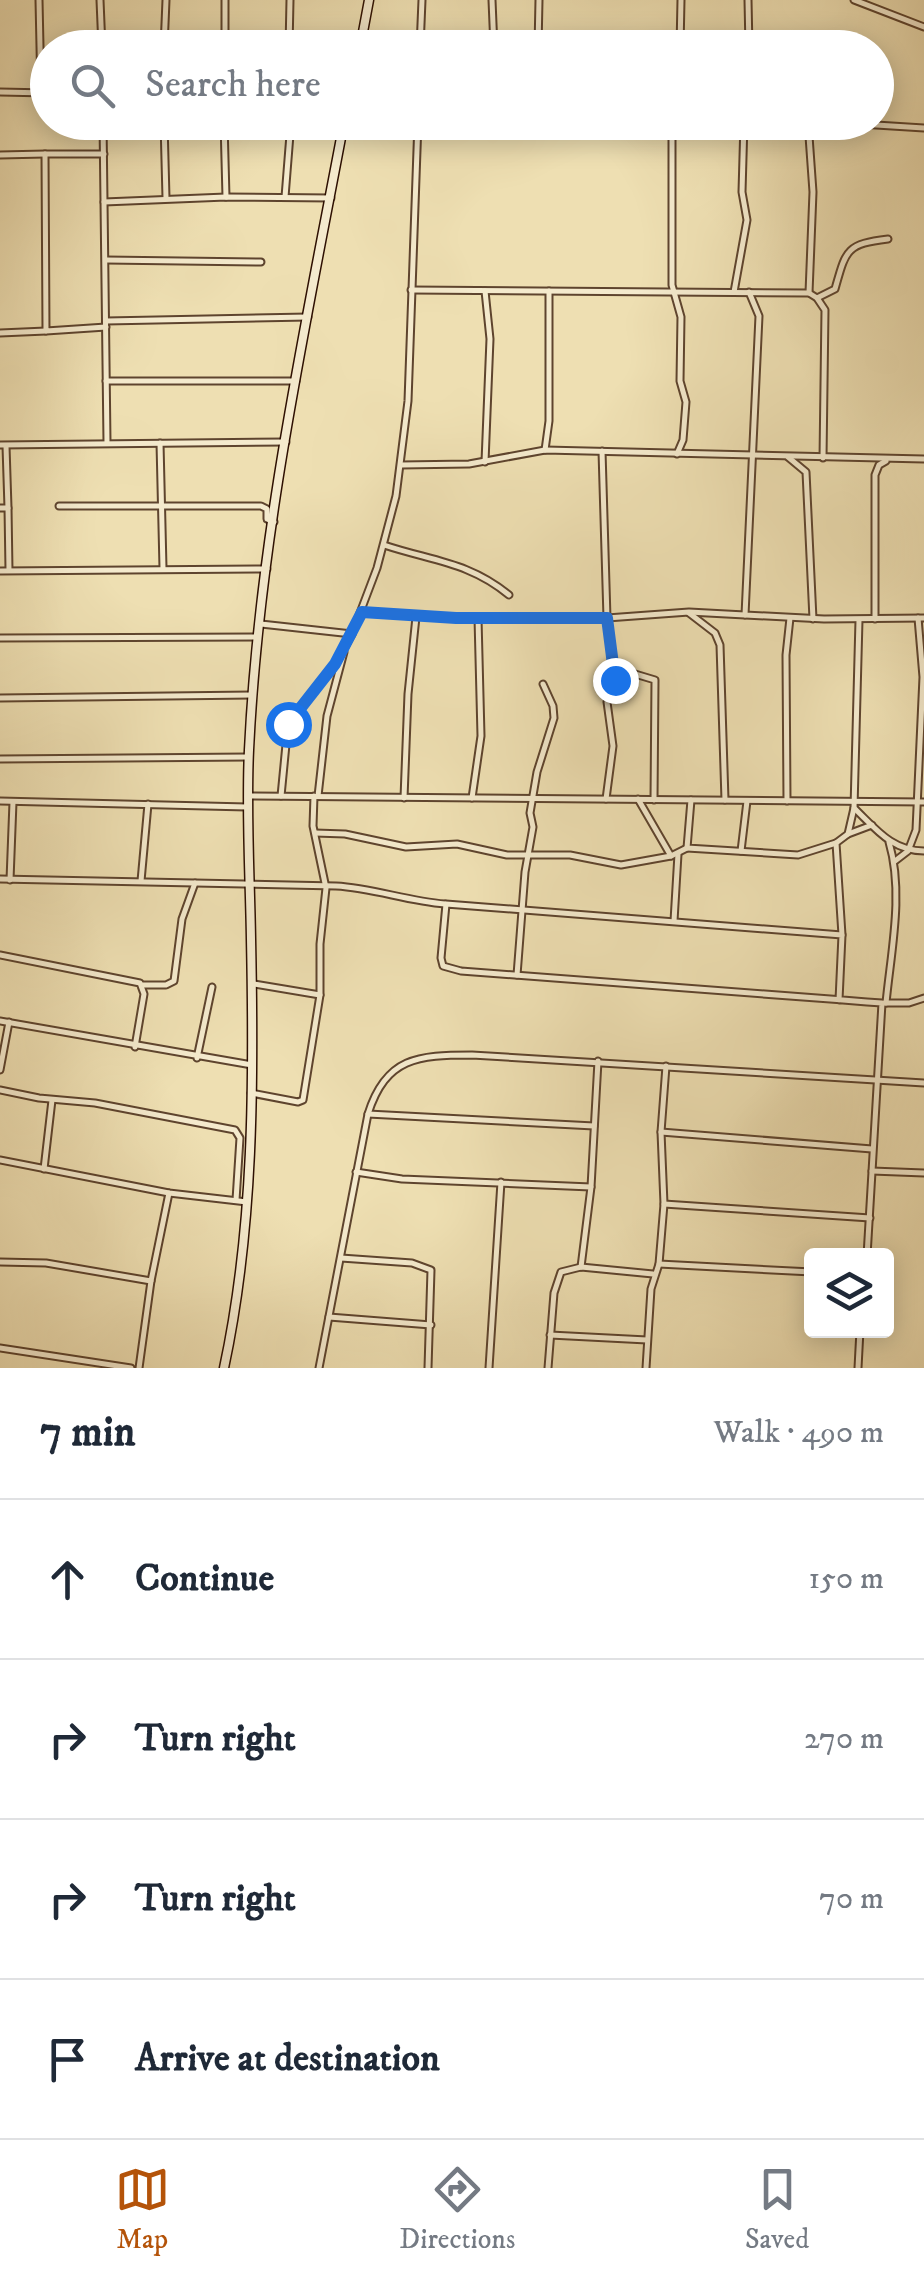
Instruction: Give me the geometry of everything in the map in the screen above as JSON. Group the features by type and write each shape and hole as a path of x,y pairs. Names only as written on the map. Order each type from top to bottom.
{"street":[{"path":"39,0 41,30"},
{"path":"100,0 101,30"},
{"path":"165,30 166,0"},
{"path":"225,0 225,30"},
{"path":"289,30 290,0"},
{"path":"364,30 370,0"},
{"path":"421,30 422,0"},
{"path":"492,0 493,30"},
{"path":"538,30 539,0"},
{"path":"680,30 681,0"},
{"path":"748,0 748,30"},
{"path":"854,0 924,27"},
{"path":"0,92 30,93"},
{"path":"894,126 924,128"},
{"path":"104,140 106,442"},
{"path":"164,140 166,198"},
{"path":"224,140 226,197"},
{"path":"285,197 290,140"},
{"path":"224,1368 247,1202 252,1065 248,757 252,695 286,442 341,140"},
{"path":"281,796 288,724 342,651 362,612 384,545 401,465 408,401 417,140"},
{"path":"672,140 673,292 682,317 680,378 686,402 682,440 676,454"},
{"path":"734,292 747,220 742,192 744,140"},
{"path":"809,140 813,192 809,293"},
{"path":"0,154 104,154"},
{"path":"45,154 46,330"},
{"path":"104,202 331,198"},
{"path":"818,298 834,292 851,248 888,239"},
{"path":"106,260 262,262"},
{"path":"410,290 809,293 818,298 824,310 822,458"},
{"path":"484,462 490,339 485,291"},
{"path":"546,450 549,291"},
{"path":"745,615 759,316 749,292"},
{"path":"0,334 106,324 308,317"},
{"path":"106,381 296,381"},
{"path":"8,570 3,445 286,442"},
{"path":"160,444 163,568"},
{"path":"401,465 484,462 546,450 924,459"},
{"path":"602,451 607,618 615,680 607,708 613,746 606,799"},
{"path":"788,457 806,472 813,619"},
{"path":"875,620 875,475 879,465 888,459"},
{"path":"59,506 263,506 266,519 274,522"},
{"path":"0,508 8,508"},
{"path":"384,545 422,558 455,563 485,576 509,595"},
{"path":"0,571 267,569"},
{"path":"362,612 478,618 607,618 688,612 813,619 921,618 920,802 916,837 908,851 895,861"},
{"path":"688,612 719,637 725,800"},
{"path":"404,798 416,617"},
{"path":"472,798 481,736 478,618"},
{"path":"787,801 786,655 790,618"},
{"path":"848,834 854,804 858,620"},
{"path":"261,624 352,634"},
{"path":"0,638 259,638"},
{"path":"251,1094 302,1101 320,995 326,885 315,833 316,796 327,716 343,663 342,651"},
{"path":"614,667 655,680 654,800"},
{"path":"518,975 536,772 554,718 543,684"},
{"path":"0,698 252,695"},
{"path":"0,759 248,757"},
{"path":"249,796 920,802"},
{"path":"638,799 674,855 674,921"},
{"path":"687,848 691,800"},
{"path":"741,851 746,800"},
{"path":"0,802 248,808"},
{"path":"10,880 13,802"},
{"path":"141,882 148,804"},
{"path":"854,804 889,842 908,851 924,851"},
{"path":"315,833 344,834 406,847 457,844 499,854 564,854 621,865 674,855 687,848 798,855 836,844 848,834 872,825"},
{"path":"868,1248 884,1003 893,944 895,861 889,842"},
{"path":"836,844 842,935 839,1000"},
{"path":"0,880 326,885 368,888 409,900 446,904 842,935"},
{"path":"0,956 142,984 166,985 174,981 182,919 195,883"},
{"path":"446,904 441,958 445,968 884,1003 910,1003 924,998"},
{"path":"134,1047 142,984"},
{"path":"252,984 320,995"},
{"path":"197,1058 212,987"},
{"path":"0,1021 252,1065"},
{"path":"0,1070 9,1022"},
{"path":"319,1368 368,1114 375,1092 388,1074 405,1064 426,1058 472,1055 924,1082"},
{"path":"581,1267 591,1187 598,1062"},
{"path":"646,1368 664,1204 661,1132 666,1066"},
{"path":"0,1090 52,1100 95,1102 235,1130 240,1138 236,1200"},
{"path":"44,1168 52,1100"},
{"path":"368,1114 594,1126"},
{"path":"661,1132 874,1149"},
{"path":"0,1160 169,1193 247,1202"},
{"path":"872,1171 924,1173"},
{"path":"356,1172 390,1178 591,1187"},
{"path":"488,1368 501,1182"},
{"path":"140,1368 151,1282 169,1193"},
{"path":"664,1204 870,1218"},
{"path":"340,1258 429,1267 432,1274 428,1368"},
{"path":"0,1262 46,1263 151,1282"},
{"path":"659,1264 804,1272"},
{"path":"548,1368 558,1277 566,1269 654,1274"},
{"path":"329,1317 431,1325"},
{"path":"550,1335 647,1340"},
{"path":"858,1368 860,1338"},
{"path":"0,1348 92,1366 132,1368"}],"route":[{"path":"288,724 335,664 362,612 456,618 607,618 615,680"}]}
